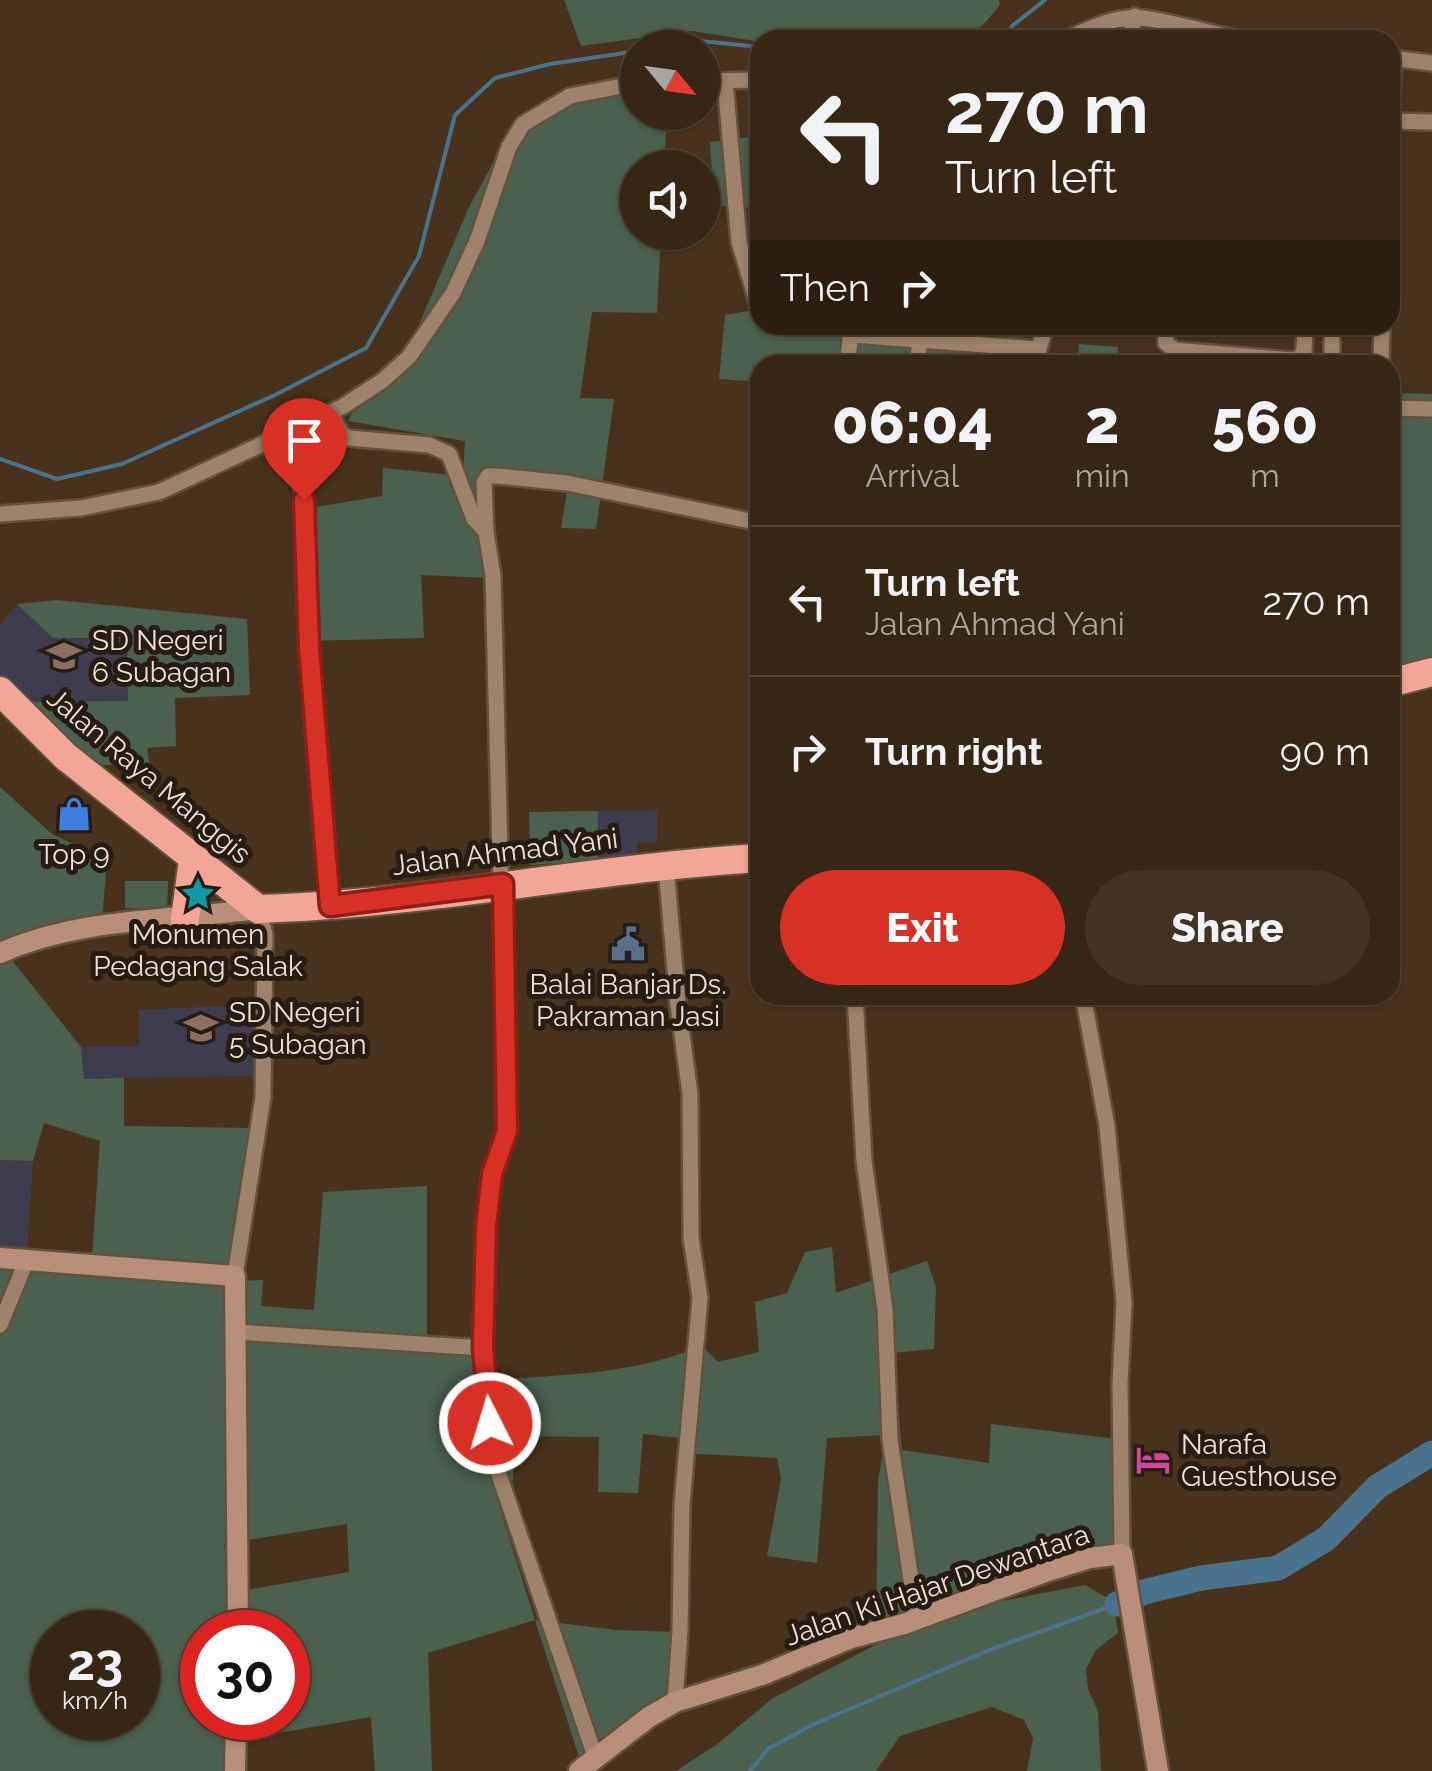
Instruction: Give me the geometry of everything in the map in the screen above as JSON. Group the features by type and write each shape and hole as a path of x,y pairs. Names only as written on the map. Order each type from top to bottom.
{"highway":[{"path":"1400,680 1432,672"},
{"name":"Jalan Raya Manggis","path":"0,691 65,756 258,908"},
{"name":"Jalan Ahmad Yani","path":"258,908 330,906 750,859"},
{"path":"185,919 194,860"}],"street":[{"path":"1132,30 1135,16"},
{"path":"1088,30 1113,19 1135,16 1184,30"},
{"path":"1400,59 1432,63"},
{"path":"720,81 750,80"},
{"path":"725,81 739,242 750,279"},
{"path":"0,514 80,508 160,492 331,413 382,381 408,357 434,322 466,266 504,160 523,124 570,96 620,86"},
{"path":"1400,121 1432,122"},
{"path":"886,335 1022,355"},
{"path":"1166,335 1166,343 1175,350 1253,355"},
{"path":"918,355 920,340"},
{"path":"1400,408 1432,409"},
{"path":"331,413 341,433 349,438 428,445 449,454 474,519 486,532"},
{"path":"289,433 306,522 307,625 330,906"},
{"path":"588,1765 494,1460 483,1348 489,1188 507,1131 493,576 483,488 485,479 492,476 567,483 750,522"},
{"path":"666,866 675,982 690,1094 691,1238 700,1298 682,1504 675,1702"},
{"path":"0,953 99,924 185,919 258,908 265,934 263,1097 235,1276 238,1610"},
{"path":"856,1005 864,1160 877,1241 890,1440 918,1619"},
{"path":"1085,1005 1106,1126 1124,1302 1120,1383 1122,1554"},
{"path":"0,1258 235,1276"},
{"path":"0,1325 26,1262"},
{"path":"235,1332 483,1348"},
{"name":"Jalan Ki Hajar Dewantara","path":"588,1765 649,1717 675,1702 733,1685 851,1638 918,1619 1060,1567 1100,1555 1122,1554 1135,1614 1158,1771"},
{"path":"235,1771 236,1740"}],"shaded area":[{"name":"SD Negeri 6 Subagan","path":"17,604 53,638 127,638 128,701 33,702 0,674 0,624"},
{"path":"657,810 657,842 637,843 637,858 598,860 598,811"},
{"name":"SD Negeri 5 Subagan","path":"264,1004 262,1076 83,1079 81,1047 139,1046 139,1010"},
{"path":"0,1160 33,1161 27,1252 0,1247"}],"green space":[{"path":"564,0 999,0 1000,5 976,30 750,30 750,40 720,35 720,30 620,30 620,41 581,46"},
{"path":"620,87 620,130 666,130 665,150 620,150 620,250 660,250 657,313 592,312 580,398 614,399 596,529 561,528 568,485 490,480 491,578 421,575 424,638 304,641 297,616 310,508 382,496 383,468 463,476 465,441 348,421 366,384 412,341 469,207 513,126 536,110"},
{"path":"750,137 750,208 720,205 720,150 711,150 710,142"},
{"path":"750,298 750,335 1000,335 995,355 750,355 750,381 719,379 725,315 749,311"},
{"path":"1079,344 1118,347 1117,355 1078,355"},
{"path":"1400,393 1432,394 1432,659 1400,666"},
{"path":"57,600 247,619 250,695 175,698 176,746 147,748 150,765 79,765 21,719 33,702 128,701 127,638 53,638 17,604"},
{"path":"0,787 52,834 107,860 101,933 7,954 81,1047 84,1079 124,1078 124,1126 254,1128 232,1281 263,1280 261,1306 314,1310 323,1192 427,1186 427,1342 487,1339 486,1380 622,1368 702,1346 718,1362 759,1352 755,1302 787,1293 805,1252 832,1247 836,1293 927,1261 936,1287 934,1349 892,1353 902,1450 989,1463 991,1424 1118,1439 1116,1522 1111,1551 876,1630 878,1481 886,1435 827,1438 817,1563 767,1556 781,1479 777,1458 679,1453 680,1438 643,1434 638,1493 598,1492 599,1437 515,1436 512,1493 497,1499 535,1620 428,1653 432,1771 375,1771 371,1717 310,1728 310,1610 180,1610 180,1740 238,1740 226,1742 223,1771 0,1771 0,1247 92,1257 100,1141 44,1123 33,1161 0,1160","holes":["347,1524 349,1572 229,1593 224,1544"]},
{"path":"598,811 598,860 530,865 529,812"},
{"path":"125,881 168,881 167,909 125,908"},
{"path":"1085,1585 1113,1601 1118,1633 1096,1650 1086,1669 1088,1689 1098,1711 1101,1771 1027,1771 1033,1738 1024,1720 992,1707 900,1736 876,1771 676,1771 716,1745 773,1698 891,1637 992,1603"},
{"path":"535,1620 616,1630 679,1632 676,1699 580,1760"}],"waterway":[{"path":"1010,30 1045,0"},
{"path":"720,43 750,46"},
{"path":"0,459 57,479 122,464 275,395 366,348 419,256 455,115 495,78 550,64 620,54"},
{"path":"1117,1604 1144,1592 1201,1578 1278,1568 1326,1539 1377,1487 1432,1453"},
{"path":"750,1771 768,1749 814,1724 992,1649 1117,1604"}],"place":[{"name":"SD Negeri 6 Subagan","path":"64,656"},
{"name":"Top 9","path":"74,814"},
{"name":"Monumen Pedagang Salak","path":"198,894"},
{"name":"Balai Banjar Ds. Pakraman Jasi","path":"628,944"},
{"name":"SD Negeri 5 Subagan","path":"201,1028"},
{"name":"Narafa Guesthouse","path":"1153,1460"}],"route":[{"path":"304,500 309,648 330,906 503,884 507,1131 492,1174 486,1226 483,1348 490,1423"}]}
